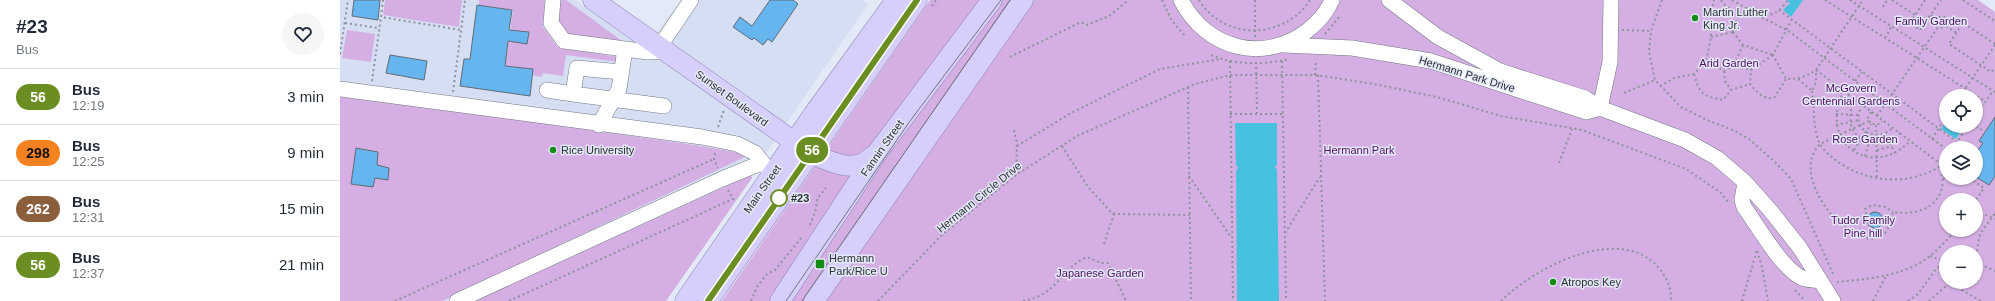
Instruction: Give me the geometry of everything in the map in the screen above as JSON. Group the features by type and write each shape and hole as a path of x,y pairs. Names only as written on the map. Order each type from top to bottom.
{"main road":[{"name":"Sunset Boulevard","path":"594,0 664,48 802,148 838,164 848,166 862,164 877,153"},
{"name":"Main Street","path":"708,301 802,148 896,0"},
{"name":"Main Street","path":"685,301 767,169 802,148 917,0"},
{"name":"Fannin Street","path":"780,301 877,153 992,0"},
{"path":"814,301 1023,0"}],"street":[{"path":"553,0 551,23 564,41 648,52 664,48 691,0"},
{"path":"1182,0 1188,14 1205,31 1225,43 1236,47 1255,49 1284,45 1296,39 1316,24 1332,0"},
{"name":"Hermann Park Drive","path":"1389,0 1438,37 1500,71 1585,98 1600,108 1685,140 1708,152 1745,182 1800,248 1820,281 1837,295"},
{"path":"1600,108 1610,62 1612,0"},
{"name":"Hermann Park Drive","path":"1284,45 1352,48 1431,62 1586,112 1600,108"},
{"path":"599,125 619,89 625,49"},
{"path":"573,94 577,68 621,72"},
{"path":"340,89 737,144 754,153 767,169 722,179 457,301"},
{"path":"547,90 664,106"},
{"path":"1745,182 1742,200 1744,207 1784,263 1792,272 1804,279 1820,281"}],"path":[{"path":"340,54 348,0"},
{"path":"371,87 383,0"},
{"path":"452,98 465,0"},
{"path":"1010,57 1081,22 1088,25 1109,16 1129,0"},
{"path":"1162,0 1172,21 1186,37"},
{"path":"1199,0 1208,12 1222,22 1238,29 1255,31 1275,28 1286,23 1301,11 1310,0"},
{"path":"1255,0 1255,38"},
{"path":"1662,0 1651,31 1649,52 1655,80 1681,107 1749,139 1791,179 1837,282 1837,295"},
{"path":"1660,86 1674,78 1694,74 1706,61 1711,37 1710,18 1714,0"},
{"path":"1721,0 1739,14 1761,17 1786,30 1939,144"},
{"path":"1732,0 1746,8 1761,9 1761,17"},
{"path":"1761,17 1779,10 1788,0"},
{"path":"1825,0 1966,89 1981,65 1995,44 1963,23 1949,44 1981,65 1992,72 1995,68"},
{"path":"1850,0 1994,91 1983,104"},
{"path":"1786,79 1798,79 1807,76 1816,70 1863,0"},
{"path":"1882,7 1887,0"},
{"path":"1892,0 1915,16"},
{"path":"1925,0 1910,23 1920,30 1941,0"},
{"path":"1963,0 1995,21"},
{"path":"1779,10 1956,141"},
{"path":"1733,32 1739,14"},
{"path":"1931,15 1937,19"},
{"path":"1937,19 1942,16 1945,18 1947,23 1946,26"},
{"path":"381,17 461,30"},
{"path":"1751,70 1773,55 1792,19"},
{"path":"1937,19 1936,22 1938,27"},
{"path":"340,24 344,23 379,28"},
{"path":"1884,38 1892,26"},
{"path":"1938,27 1942,28 1946,26 1957,33"},
{"path":"1877,116 1938,27"},
{"path":"1612,30 1651,31"},
{"path":"1711,37 1733,32"},
{"path":"1733,32 1743,45 1773,55 1786,79"},
{"path":"1724,71 1734,65 1743,45"},
{"path":"1316,57 1325,301"},
{"path":"1017,146 1071,113 1160,69 1221,59"},
{"path":"1256,59 1257,113"},
{"path":"1282,60 1286,301"},
{"path":"1230,61 1233,301"},
{"path":"1706,61 1724,71"},
{"path":"1734,65 1751,70"},
{"path":"1751,70 1750,84 1766,99 1774,98 1786,79"},
{"path":"1816,70 1816,82 1812,91 1820,144 1826,152 1839,163 1858,173 1877,178 1908,178 1928,173 1939,167"},
{"path":"1816,70 1939,164"},
{"path":"1724,71 1725,81 1731,90"},
{"path":"1855,81 1862,72"},
{"path":"1694,74 1699,90 1710,98 1723,100 1731,90 1750,84"},
{"name":"Hermann Circle Drive","path":"878,301 943,234 1016,175 1077,136 1188,87 1230,75 1316,75 1374,84 1437,98 1500,116 1582,130 1686,169 1720,192 1732,208"},
{"path":"1798,79 1812,91"},
{"path":"1624,93 1655,80"},
{"path":"1188,87 1192,301"},
{"path":"1844,91 1837,105 1836,125 1845,143 1854,150 1865,156 1876,158 1896,153 1910,141"},
{"path":"1855,100 1850,115 1850,122 1852,129 1862,140 1876,144 1889,141 1900,133"},
{"path":"1862,105 1859,120 1860,125 1866,132 1876,135 1885,134 1892,128"},
{"path":"724,109 715,140 714,159 722,179 733,199 737,202"},
{"path":"1871,112 1869,121 1871,124 1876,125 1883,120"},
{"path":"1230,114 1283,114"},
{"path":"1836,114 1859,115"},
{"path":"1836,125 1859,120"},
{"path":"1869,121 1820,144 1815,148 1810,164 1813,186 1820,200 1836,220 1857,234 1866,238 1877,238 1886,231 1893,212"},
{"path":"1854,150 1862,140 1871,124"},
{"path":"1876,125 1877,178"},
{"path":"1932,139 1938,128"},
{"path":"1559,163 1572,129"},
{"path":"1014,130 1017,146 1016,175"},
{"path":"1885,134 1896,153"},
{"path":"1865,156 1869,143"},
{"path":"1062,146 1088,187 1107,209 1114,214 1190,215"},
{"path":"1876,150 1892,146"},
{"path":"394,301 714,159"},
{"path":"1189,176 1232,238"},
{"path":"1285,234 1320,177"},
{"path":"1867,219 1865,209 1872,205 1884,207 1893,212 1913,214 1932,205 1941,190 1942,185"},
{"path":"1980,185 1984,188 1981,193"},
{"path":"809,229 816,209 817,199 826,188"},
{"path":"509,301 733,199"},
{"path":"1978,245 1980,234 1995,213"},
{"path":"1104,244 1114,214"},
{"path":"1983,214 1995,219"},
{"path":"752,301 757,287 767,274 775,270 804,235"},
{"path":"1837,282 1871,279 1899,272 1930,256 1950,237"},
{"path":"1754,244 1762,267 1768,301"},
{"path":"1501,301 1534,274 1559,262 1589,252 1617,249 1642,255 1658,266 1664,274 1670,289 1671,301"},
{"path":"1742,301 1757,250"},
{"path":"1930,256 1939,260"},
{"path":"1023,301 1033,299 1049,291 1062,279 1070,268 1078,261 1087,257 1101,263 1108,263 1126,301"},
{"path":"1983,265 1995,271"},
{"path":"1908,301 1918,294 1939,267"},
{"path":"1872,301 1886,275"},
{"path":"1929,301 1945,287 1951,284 1981,301"}],"shaded area":[{"name":"Rice University","path":"340,0 575,0 645,48 681,0 862,0 868,4 765,155 659,301 340,301"}],"green space":[{"path":"385,0 462,0 459,27 383,15"},
{"path":"479,0 545,0 543,27 558,47 618,57 618,62 566,55 563,76 543,73 542,77 532,75 533,69 498,65 499,58 506,59 509,39 519,40 519,43 527,44 529,32 510,32 513,10 479,5"},
{"path":"557,0 566,0 622,41 568,36 554,14"},
{"name":"Hermann Park","path":"930,0 1978,0 1995,12 1995,301 722,301"},
{"path":"347,30 375,34 371,62 342,58"},
{"path":"344,94 701,146 746,154 747,156 442,301 340,301 340,95"},
{"path":"751,175 752,178 666,301 474,301"}],"water":[{"path":"1787,0 1803,0 1791,17 1783,10 1790,3"},
{"path":"1235,123 1277,123 1277,165 1275,167 1277,170 1279,301 1237,301 1236,171 1238,168 1236,165"},
{"path":"1947,133 1960,133 1956,139"}],"building":[{"path":"354,0 380,0 378,20 352,16"},
{"path":"770,0 793,0 798,4 772,42 768,39 763,45 754,38 752,40 733,27 740,17 752,26"},
{"path":"477,5 512,10 509,30 529,32 527,44 508,41 505,66 533,69 530,96 460,86 464,59 470,59"},
{"path":"390,55 427,61 424,80 386,73"},
{"path":"1995,117 1995,176 1989,185 1983,181 1983,141 1979,141"},
{"path":"356,148 378,152 377,165 389,168 388,180 375,178 373,187 351,184"},
{"path":"1872,212 1878,212 1883,217 1881,226 1878,228 1872,228 1867,223 1867,217"}],"tram line":[{"path":"786,301 910,121 1001,0"},
{"path":"802,301 1010,0"}],"bus line":[{"name":"56","path":"708,301 917,0"}],"place":[{"name":"Martin Luther King Jr.","path":"1695,18"},
{"name":"Rice University","path":"553,150"},
{"name":"#23","path":"779,198"},
{"name":"Hermann Park/Rice U","path":"820,264"},
{"name":"Atropos Key","path":"1553,282"}],"park label":[{"name":"Family Garden","path":"1931,21"},
{"name":"Arid Garden","path":"1729,63"},
{"name":"McGovern Centennial Gardens","path":"1851,94"},
{"name":"Rose Garden","path":"1865,139"},
{"name":"Tudor Family Pine hill","path":"1863,226"},
{"name":"Japanese Garden","path":"1100,273"}]}
